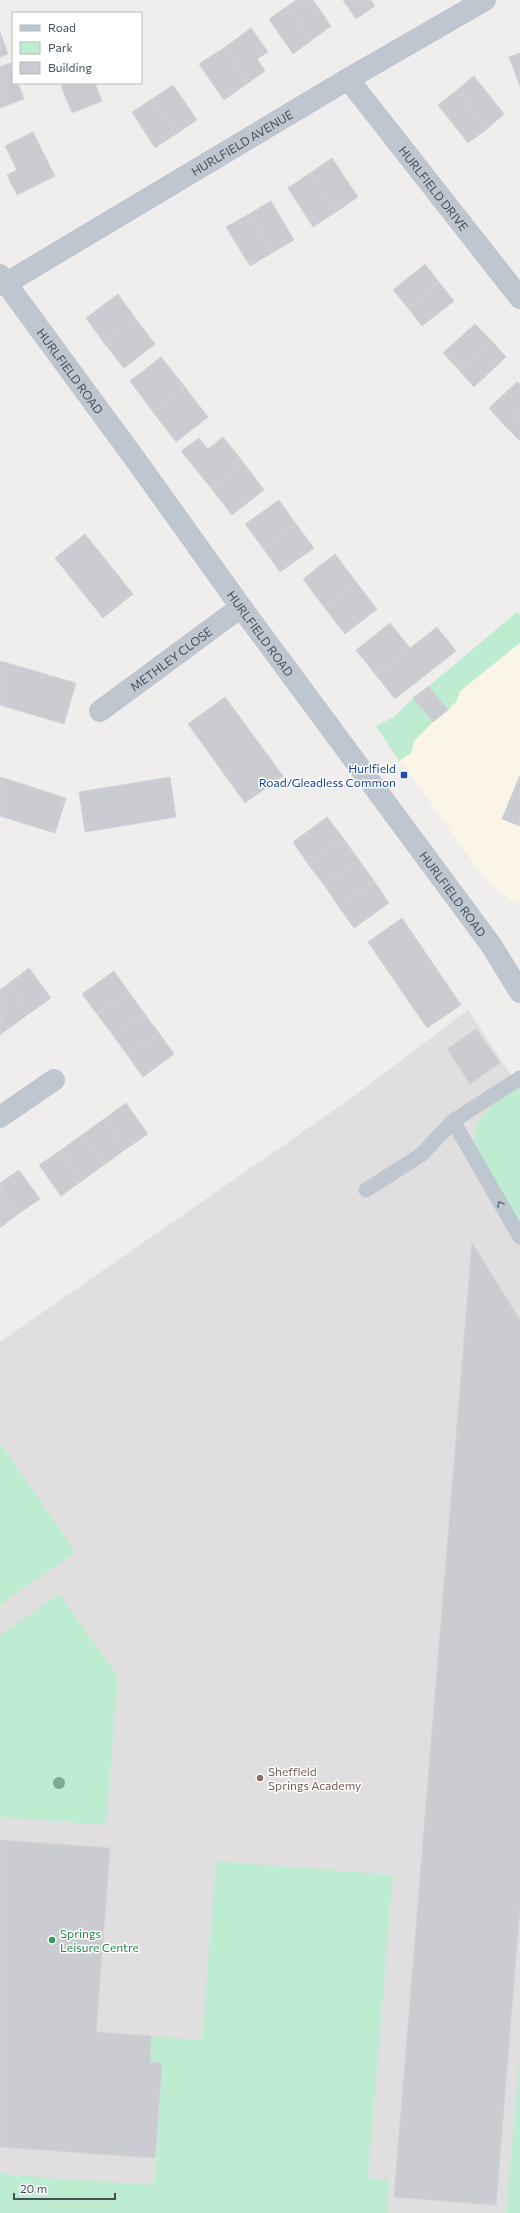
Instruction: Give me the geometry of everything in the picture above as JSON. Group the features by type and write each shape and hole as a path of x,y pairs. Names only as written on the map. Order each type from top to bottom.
{"street":[{"name":"HURLFIELD AVENUE","path":"2,281 485,0"},
{"name":"HURLFIELD DRIVE","path":"348,79 520,298"},
{"name":"HURLFIELD ROAD","path":"2,281 138,462 241,607 513,964 520,992"},
{"name":"METHLEY CLOSE","path":"100,711 241,607"},
{"path":"0,1117 54,1080"}],"lane":[{"path":"366,1190 421,1155 453,1121 520,1078"},
{"path":"453,1121 520,1237"}],"shaded area":[{"path":"518,611 520,614 520,903 511,900 496,890 479,871 376,726 395,716"},
{"name":"Sheffield Springs Academy","path":"468,1010 520,1089 520,2213 0,2213 0,1342 350,1099"}],"green space":[{"path":"518,611 520,614 520,643 460,691 456,702 448,710 429,686"},
{"path":"413,698 433,722 414,741 411,753 399,761 376,726 395,716"},
{"path":"519,1087 520,1225 489,1178 477,1151 475,1138 476,1127 484,1114 494,1104"},
{"path":"0,1443 76,1552 0,1605"},
{"path":"59,1594 118,1676 106,1825 0,1817 0,1635"},
{"path":"216,1861 393,1875 368,2178 389,2179 387,2213 0,2213 0,2174 154,2185 162,2063 150,2062 151,2036 202,2040"},
{"path":"520,2051 520,2213 506,2213"}],"building":[{"path":"296,0 313,0 331,26 312,40 288,6"},
{"path":"343,0 371,0 375,6 356,19"},
{"path":"288,6 312,40 293,54 269,19"},
{"path":"251,28 268,52 257,59 265,71 248,83 224,48"},
{"path":"0,32 8,54 0,57"},
{"path":"224,48 248,83 224,100 199,64"},
{"path":"520,53 520,87 509,57"},
{"path":"10,63 12,68 12,84 18,84 24,99 0,108 0,67"},
{"path":"474,76 504,114 487,129 457,90"},
{"path":"65,84 95,84 102,101 72,113 61,86"},
{"path":"173,85 197,120 176,134 152,99"},
{"path":"457,90 487,129 468,143 438,105"},
{"path":"152,99 176,134 155,148 132,112"},
{"path":"33,132 55,176 17,195 7,175 17,170 5,146"},
{"path":"332,158 358,197 336,212 310,173"},
{"path":"310,173 336,212 313,227 288,188"},
{"path":"271,201 294,240 272,253 249,214"},
{"path":"249,214 272,253 250,266 226,227"},
{"path":"425,264 439,282 408,308 393,290"},
{"path":"439,282 454,301 422,326 408,308"},
{"path":"118,294 136,319 104,343 86,318"},
{"path":"136,319 155,344 124,368 104,343"},
{"path":"475,324 491,340 459,370 443,353"},
{"path":"491,340 506,357 474,387 459,370"},
{"path":"161,357 185,387 153,412 130,381"},
{"path":"517,382 520,384 520,413 506,427 489,408"},
{"path":"185,387 208,417 176,442 153,412"},
{"path":"520,413 520,441 506,427"},
{"path":"223,437 243,462 211,488 181,451 199,438 208,449"},
{"path":"243,462 264,490 232,515 211,488"},
{"path":"279,500 296,524 263,548 245,524"},
{"path":"296,524 314,548 280,572 263,548"},
{"path":"85,534 133,594 103,618 55,558"},
{"path":"335,554 356,582 324,607 303,579"},
{"path":"356,582 377,609 345,634 324,607"},
{"path":"390,623 410,648 376,675 356,650"},
{"path":"437,627 456,651 395,699 376,675"},
{"path":"0,661 76,683 64,724 0,705"},
{"path":"429,686 448,710 433,722 413,698"},
{"path":"225,697 283,776 245,803 188,724"},
{"path":"520,775 520,826 502,819"},
{"path":"0,777 66,798 55,833 0,816"},
{"path":"170,777 176,817 85,832 79,792"},
{"path":"327,817 343,838 308,864 293,842"},
{"path":"343,838 359,860 324,885 308,864"},
{"path":"359,860 374,881 339,907 324,885"},
{"path":"374,881 389,903 354,928 339,907"},
{"path":"402,918 461,1005 427,1028 368,942"},
{"path":"29,968 51,998 30,1013 8,984"},
{"path":"114,971 129,992 97,1014 82,994"},
{"path":"8,984 30,1013 8,1029 0,1017 0,990"},
{"path":"129,992 144,1013 113,1035 97,1014"},
{"path":"144,1013 159,1033 128,1056 113,1035"},
{"path":"0,1017 8,1029 0,1035"},
{"path":"476,1029 500,1063 470,1084 447,1049"},
{"path":"159,1033 174,1054 143,1077 128,1056"},
{"path":"126,1103 148,1134 126,1149 104,1119"},
{"path":"104,1119 126,1149 104,1165 83,1134"},
{"path":"83,1134 104,1165 83,1180 61,1150"},
{"path":"61,1150 83,1180 61,1196 39,1165"},
{"path":"19,1170 40,1199 18,1214 0,1189 0,1183"},
{"path":"0,1189 18,1214 0,1228"},
{"path":"472,1243 520,1320 520,1907 496,2205 394,2197"},
{"name":"Springs Leisure Centre","path":"0,1840 110,1848 96,2032 151,2036 150,2062 162,2063 155,2158 0,2147"}],"place":[{"name":"Hurlfield Road/Gleadless Common","path":"404,775"},
{"name":"Sheffield Springs Academy","path":"260,1778"},
{"name":"Springs Leisure Centre","path":"52,1940"}]}
